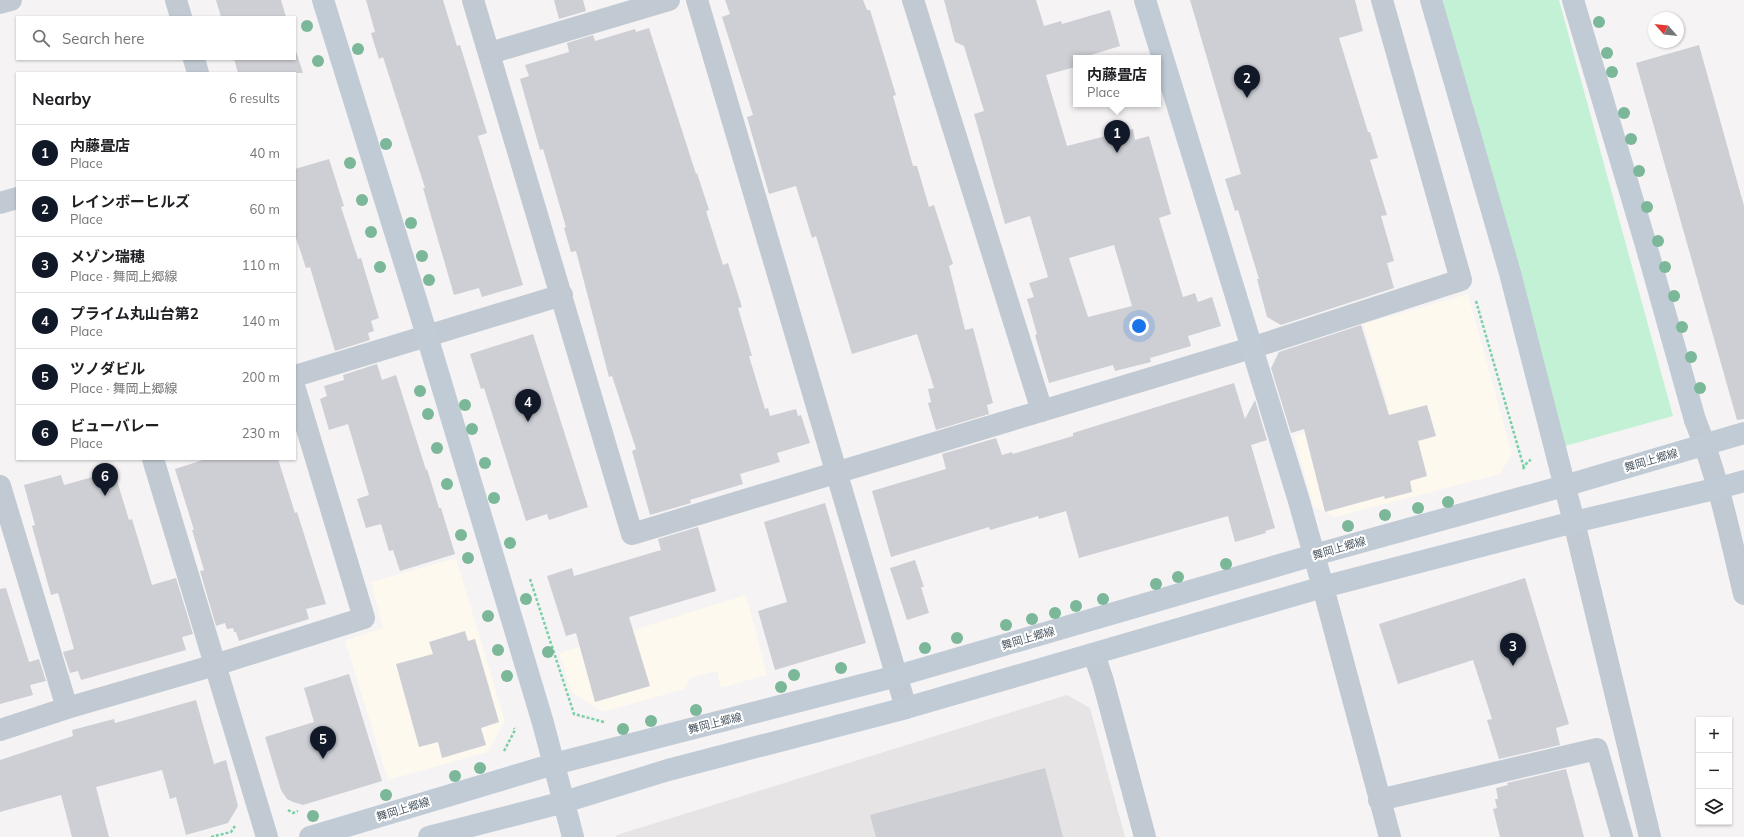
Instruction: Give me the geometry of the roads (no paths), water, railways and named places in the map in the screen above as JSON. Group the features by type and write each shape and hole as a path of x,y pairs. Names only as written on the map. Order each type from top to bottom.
{"street":[{"path":"0,3 11,0"},
{"path":"176,0 181,16"},
{"path":"323,0 426,336 554,764 574,837"},
{"path":"473,0 632,534 837,474 1251,348 1462,280 1382,0"},
{"path":"490,53 669,0"},
{"path":"697,0 906,708"},
{"path":"913,0 1042,411"},
{"path":"1145,0 1314,555 1390,837"},
{"path":"1431,0 1510,274 1574,522 1650,837"},
{"path":"1573,0 1695,420 1705,444 1719,488 1744,594"},
{"path":"194,60 198,72"},
{"path":"0,203 16,198"},
{"path":"296,376 562,295"},
{"path":"0,730 66,708 215,665 364,618 296,392"},
{"name":"舞岡上郷線","path":"310,837 554,764 897,676 1314,555 1564,486 1744,433"},
{"path":"153,460 267,837"},
{"path":"429,837 564,802 668,770 906,708 1323,587 1574,522 1744,481"},
{"path":"0,486 66,708"},
{"path":"1094,654 1103,680 1146,837"},
{"path":"1379,800 1597,749 1622,837"}],"place":[{"name":"レインボーヒルズ","path":"1247,98"},
{"name":"内藤畳店","path":"1117,153"},
{"name":"プライム丸山台第2","path":"528,422"},
{"name":"ビューバレー","path":"105,496"},
{"name":"メゾン瑞穂","path":"1513,666"},
{"name":"ツノダビル","path":"323,759"}]}
